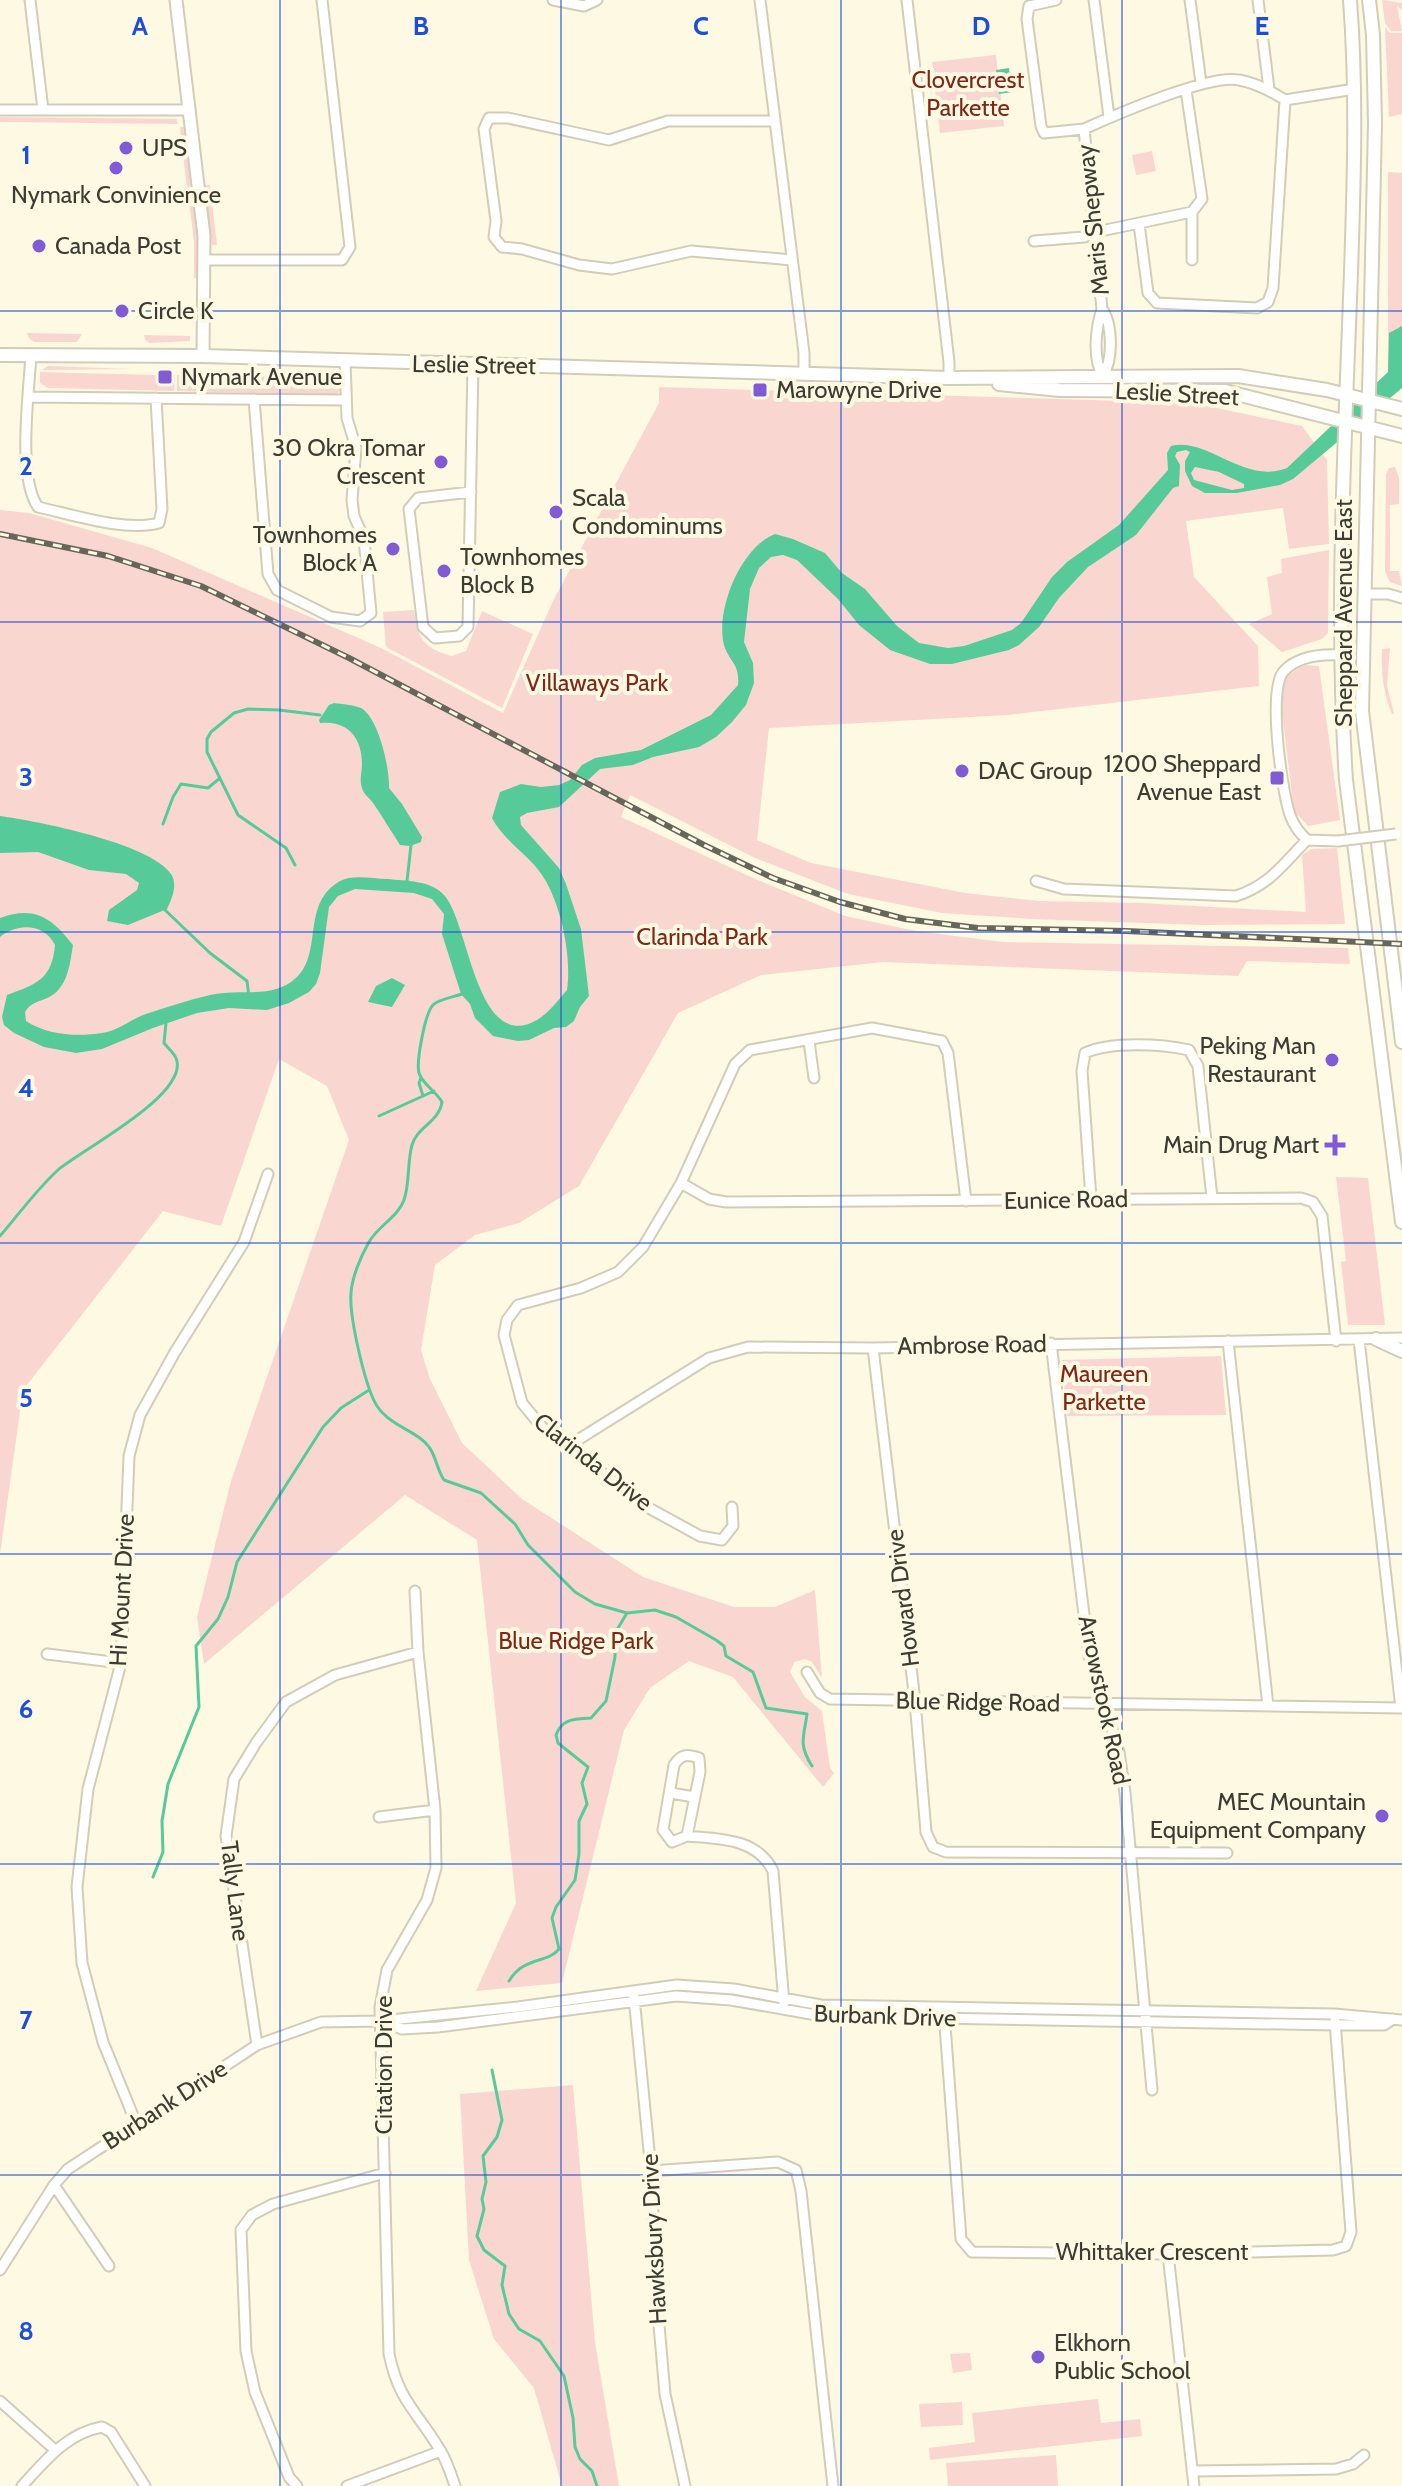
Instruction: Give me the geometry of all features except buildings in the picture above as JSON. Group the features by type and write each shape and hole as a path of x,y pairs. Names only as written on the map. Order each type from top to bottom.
{"main road":[{"name":"Sheppard Avenue East","path":"1350,0 1355,89 1345,422 1341,707 1346,780 1402,1222"},
{"name":"Sheppard Avenue East","path":"1369,0 1375,123 1362,711 1402,1042"},
{"name":"Leslie Street","path":"0,355 203,356 949,378 1238,376 1346,395 1402,409"},
{"name":"Leslie Street","path":"949,378 1060,390 1225,391 1402,436"},
{"path":"1376,1339 1402,1351"}],"street":[{"path":"30,0 43,110"},
{"path":"176,0 205,260 203,356"},
{"path":"205,260 342,260 350,247 322,0"},
{"path":"553,0 584,6 597,0"},
{"path":"760,0 804,373"},
{"path":"907,0 949,378"},
{"path":"1056,0 1029,6 1027,19 1041,126 1044,133 1084,129"},
{"path":"1094,0 1109,117"},
{"path":"1190,0 1201,83"},
{"path":"1258,0 1269,89"},
{"name":"Maris Shepway","path":"1102,390 1103,375 1097,367 1098,320 1102,309 1084,129 1201,83 1237,79 1269,89 1285,100"},
{"path":"1139,224 1148,293 1157,303 1257,308 1268,302 1273,288 1285,100 1355,89"},
{"path":"1186,90 1202,199 1192,212 1192,260"},
{"path":"0,110 190,110"},
{"path":"774,121 668,121 609,140 508,118 489,118 484,129 496,221 494,237 502,247 522,249 579,265 612,269 691,251 792,260"},
{"path":"1034,241 1084,237 1192,212"},
{"path":"31,355 25,429 32,497 38,507 98,520 145,526 159,523 162,509 156,398"},
{"path":"254,399 268,574 277,590 331,617 360,621 371,613 364,539 354,516 352,500 356,448 347,418 345,361"},
{"path":"471,492 418,498 409,509 423,627 435,638 459,636 468,627 471,492 473,365"},
{"path":"29,397 346,400"},
{"path":"1366,594 1388,594 1402,598"},
{"path":"1341,655 1302,659 1283,671 1277,683 1275,697 1287,807 1296,829 1307,840 1338,841 1399,833"},
{"path":"1036,881 1064,889 1236,896 1257,889 1273,877 1307,840"},
{"name":"Clarinda Drive","path":"732,1507 733,1526 722,1540 700,1536 647,1507 542,1427 522,1403 504,1335 507,1320 518,1305 581,1288 618,1272 643,1247 681,1183 735,1064 750,1050 872,1028 942,1041 948,1053 966,1201"},
{"path":"809,1041 814,1078"},
{"path":"1091,1199 1082,1071 1085,1053 1097,1047 1169,1046 1189,1050 1198,1066 1212,1198"},
{"name":"Hi Mount Drive","path":"136,2123 103,2042 82,1963 77,1887 88,1789 121,1663 129,1456 140,1415 175,1352 244,1242 268,1174"},
{"name":"Eunice Road","path":"681,1183 709,1199 726,1202 1289,1197 1313,1202 1322,1216 1336,1341"},
{"name":"Ambrose Road","path":"568,1446 709,1358 748,1347 873,1348 1402,1338"},
{"path":"1359,1340 1401,1708"},
{"path":"1228,1341 1268,1706"},
{"name":"Arrowstook Road","path":"1051,1343 1089,1656 1119,1752 1152,2090"},
{"name":"Howard Drive","path":"873,1348 915,1701 926,1832 933,1847 946,1852 1130,1853"},
{"name":"Citation Drive","path":"415,1591 418,1652 435,1810 436,1868 427,1900 387,1970 380,2007 389,2354 393,2373 412,2412 441,2451 455,2486"},
{"name":"Tally Lane","path":"257,2045 226,1836 234,1779 286,1702 335,1675 418,1652"},
{"path":"47,1654 121,1663"},
{"name":"Blue Ridge Road","path":"807,1672 820,1693 830,1699 1401,1708"},
{"path":"687,1836 700,1772 699,1758 689,1754 679,1757 674,1765 663,1830 672,1842 687,1836 745,1844 766,1855 773,1871 784,2011"},
{"path":"671,1793 694,1797"},
{"path":"379,1817 435,1810"},
{"path":"1130,1853 1227,1853"},
{"name":"Burbank Drive","path":"0,2270 54,2185 68,2169 257,2045 321,2022 380,2021 402,2029 438,2027 634,1996 677,1985 734,1989 821,2005 944,2013 1145,2022 1335,2025 1384,2025 1398,2020"},
{"name":"Burbank Drive","path":"634,1996 731,2000 822,2016 1144,2010 1334,2014 1398,2020"},
{"name":"Hawksbury Drive","path":"634,1996 651,2171 665,2394 685,2486"},
{"name":"Whittaker Crescent","path":"944,2013 961,2239 972,2252 1168,2254 1333,2250 1346,2246 1351,2232 1334,2014"},
{"path":"651,2171 778,2162 796,2170 801,2191 833,2486"},
{"path":"297,2486 289,2477 255,2392 246,2351 241,2230 252,2215 273,2204 385,2173"},
{"path":"54,2185 109,2266"},
{"path":"1168,2254 1194,2486"},
{"path":"0,2401 55,2450"},
{"path":"22,2486 55,2450 87,2430 102,2427 111,2432 145,2486"},
{"path":"347,2486 441,2451"},
{"path":"1192,2471 1336,2469 1353,2464 1364,2455"}],"green space":[{"path":"1382,0 1402,3 1402,10 1397,6 1402,31 1391,31 1385,23"},
{"path":"1385,27 1390,33 1402,33 1402,114 1389,117"},
{"name":"Clovercrest Parkette","path":"996,55 1004,126 940,133 932,62"},
{"path":"0,117 177,119 178,124 0,122"},
{"path":"180,127 185,127 192,184 187,189"},
{"path":"1152,151 1156,171 1136,175 1132,155"},
{"path":"1388,172 1402,173 1402,388 1388,372"},
{"path":"205,185 210,185 217,245 212,245"},
{"path":"189,202 194,204 199,248 198,276 194,279 194,241"},
{"path":"27,333 82,334 77,342 34,342"},
{"path":"144,335 190,336 190,341 150,343"},
{"path":"48,366 132,369 42,370"},
{"path":"40,372 156,375 157,379 170,380 171,375 175,375 174,391 48,388 40,383"},
{"path":"177,375 341,378 342,387 338,393 331,395 177,391"},
{"path":"659,387 1193,403 1302,426 1327,460 1329,544 1289,549 1283,508 1186,521 1194,577 1258,646 1259,686 1008,715 769,728 757,840 811,863 965,893 1038,901 1306,912 1302,855 1311,849 1337,848 1345,924 1203,925 942,913 848,894 755,858 630,795 621,817 753,878 845,916 916,931 1003,942 1348,948 1350,964 1247,961 1238,976 883,962 761,975 678,1013 579,1186 519,1223 475,1235 435,1265 421,1350 430,1379 462,1443 522,1499 643,1577 734,1607 775,1607 815,1590 822,1678 812,1662 805,1659 794,1662 790,1672 805,1697 822,1711 830,1768 834,1773 823,1787 733,1677 689,1661 650,1688 624,1730 562,1983 476,1991 516,1903 477,1540 405,1495 204,1664 197,1617 231,1481 349,1140 327,1086 279,1059 221,1226 163,1211 23,1390 0,1554 0,510 29,513 152,548 381,648 503,713 553,601 659,403"},
{"path":"1395,467 1399,478 1399,504 1390,505 1390,571 1399,571 1402,586 1390,582 1385,571 1386,474 1389,468"},
{"path":"1329,550 1328,633 1322,639 1282,652 1249,624 1272,614 1267,577 1282,573 1281,559"},
{"path":"414,610 420,635 428,646 452,656 466,651 482,611 533,634 502,708 386,647 383,612"},
{"path":"1390,648 1387,686 1392,714 1382,666 1382,649"},
{"path":"1303,665 1319,666 1340,820 1308,826 1294,811 1280,696 1285,678"},
{"path":"1336,1177 1368,1178 1385,1325 1348,1325 1341,1262 1346,1261"},
{"name":"Maureen Parkette","path":"1221,1356 1226,1415 1067,1416 1062,1360"},
{"path":"573,2085 595,2342 619,2486 562,2486 534,2388 494,2339 469,2260 460,2094"},
{"path":"970,2353 972,2370 953,2373 950,2354"},
{"path":"1098,2399 1101,2423 1140,2419 1142,2436 930,2460 929,2448 975,2442 972,2413"},
{"path":"962,2402 963,2425 921,2427 919,2404"},
{"path":"1056,2455 1058,2486 948,2486 946,2463"}],"shaded area":[{"path":"1009,68 1012,92 999,94 996,70"},
{"path":"1402,326 1402,388 1293,479 1280,485 1237,493 1205,493 1192,486 1185,471 1185,461 1190,452 1177,452 1179,486 1173,488 1136,535 1088,567 1059,598 1039,627 1009,650 952,664 930,664 890,650 859,625 838,599 797,560 783,555 771,557 759,568 750,589 744,642 753,663 754,683 746,705 732,722 699,747 653,757 633,765 600,769 559,807 520,817 521,825 559,868 581,929 589,996 574,1021 566,1027 554,1028 529,1040 493,1036 475,1018 470,1004 461,994 442,934 444,914 432,899 414,893 355,889 338,896 329,907 316,984 309,992 289,1003 267,1010 229,1008 197,1013 102,1049 76,1053 44,1047 4,1025 2,1017 7,995 41,979 50,966 55,945 44,932 37,929 14,929 0,937 0,918 23,913 42,916 73,945 61,986 51,996 27,1008 26,1021 53,1032 92,1034 108,1032 146,1014 202,997 267,991 288,984 305,967 320,902 328,890 340,881 357,877 418,882 438,890 453,909 487,1003 500,1019 517,1026 537,1020 567,990 566,946 560,915 549,887 536,867 503,834 492,818 500,792 521,784 541,787 559,785 570,780 582,765 595,758 641,750 711,715 738,685 736,667 724,645 722,631 727,598 742,566 763,541 775,534 825,553 842,573 865,589 897,626 919,643 948,648 964,646 1012,630 1021,623 1052,577 1067,562 1119,525 1168,470 1167,453 1171,446 1199,448 1256,470 1271,472 1287,468 1388,372 1389,333","holes":["1195,467 1219,472 1244,484 1244,488 1232,490 1194,480 1191,473"]},
{"path":"334,703 361,708 373,722 388,769 389,788 422,837 421,842 410,846 400,845 363,790 361,754 356,738 338,724 320,723 329,705"},
{"path":"0,816 92,835 159,863 171,874 174,882 167,909 128,925 107,921 109,910 137,890 139,883 126,874 89,870 38,852 0,853"},
{"path":"392,978 405,985 392,1007 368,1002 376,986"}],"waterway":[{"path":"295,865 286,848 238,815 207,752 207,739 234,713 248,709 320,715"},
{"path":"163,824 181,784 208,788 220,778"},
{"path":"407,881 411,845"},
{"path":"165,910 210,953 247,981 249,997"},
{"path":"462,994 436,1003 427,1017 420,1049 419,1073 442,1102 437,1115 418,1134 412,1145 404,1200 393,1217 369,1242 353,1280 351,1304 355,1334 372,1397 383,1413 429,1447 444,1480 481,1493 515,1524 528,1545 575,1592 595,1604 627,1613 655,1610 676,1617 716,1640 724,1646 726,1656 753,1672 766,1708 807,1714 803,1746 812,1766"},
{"path":"0,1236 58,1170 131,1120 167,1088 176,1072 176,1058 164,1043 166,1023"},
{"path":"421,1078 419,1083 423,1096"},
{"path":"379,1116 434,1091"},
{"path":"153,1877 163,1852 162,1821 168,1784 199,1707 196,1646 218,1619 228,1597 237,1562 323,1427 341,1408 369,1390"},
{"path":"509,1981 521,1968 559,1949 552,1918 575,1880 579,1821 587,1804 582,1783 588,1767 558,1743 556,1735 566,1722 591,1718 606,1701 615,1657 615,1633 627,1613"},
{"path":"492,2070 502,2120 497,2137 483,2156 486,2182 482,2199 484,2209 477,2236 484,2250 505,2266 502,2285 509,2314 519,2329 540,2341 564,2376 573,2418 575,2447 580,2459 592,2471 597,2486"}],"railway":[{"path":"0,534 108,556 201,586 349,658 704,845 773,878 840,902 905,919 978,928 1126,931 1402,944"}],"place":[{"name":"UPS","path":"126,148"},
{"name":"Nymark Convinience","path":"116,168"},
{"name":"Canada Post","path":"39,246"},
{"name":"Circle K","path":"122,311"},
{"name":"Nymark Avenue","path":"165,377"},
{"name":"Marowyne Drive","path":"760,390"},
{"name":"30 Okra Tomar Crescent","path":"441,462"},
{"name":"Scala Condominums","path":"556,512"},
{"name":"Townhomes Block A","path":"393,549"},
{"name":"Townhomes Block B","path":"444,571"},
{"name":"DAC Group","path":"962,771"},
{"name":"1200 Sheppard Avenue East","path":"1277,778"},
{"name":"Peking Man Restaurant","path":"1332,1060"},
{"name":"Main Drug Mart","path":"1335,1145"},
{"name":"MEC Mountain Equipment Company","path":"1382,1816"},
{"name":"Elkhorn Public School","path":"1038,2357"}],"park label":[{"name":"Villaways Park","path":"597,683"},
{"name":"Clarinda Park","path":"702,937"},
{"name":"Blue Ridge Park","path":"576,1641"}]}
